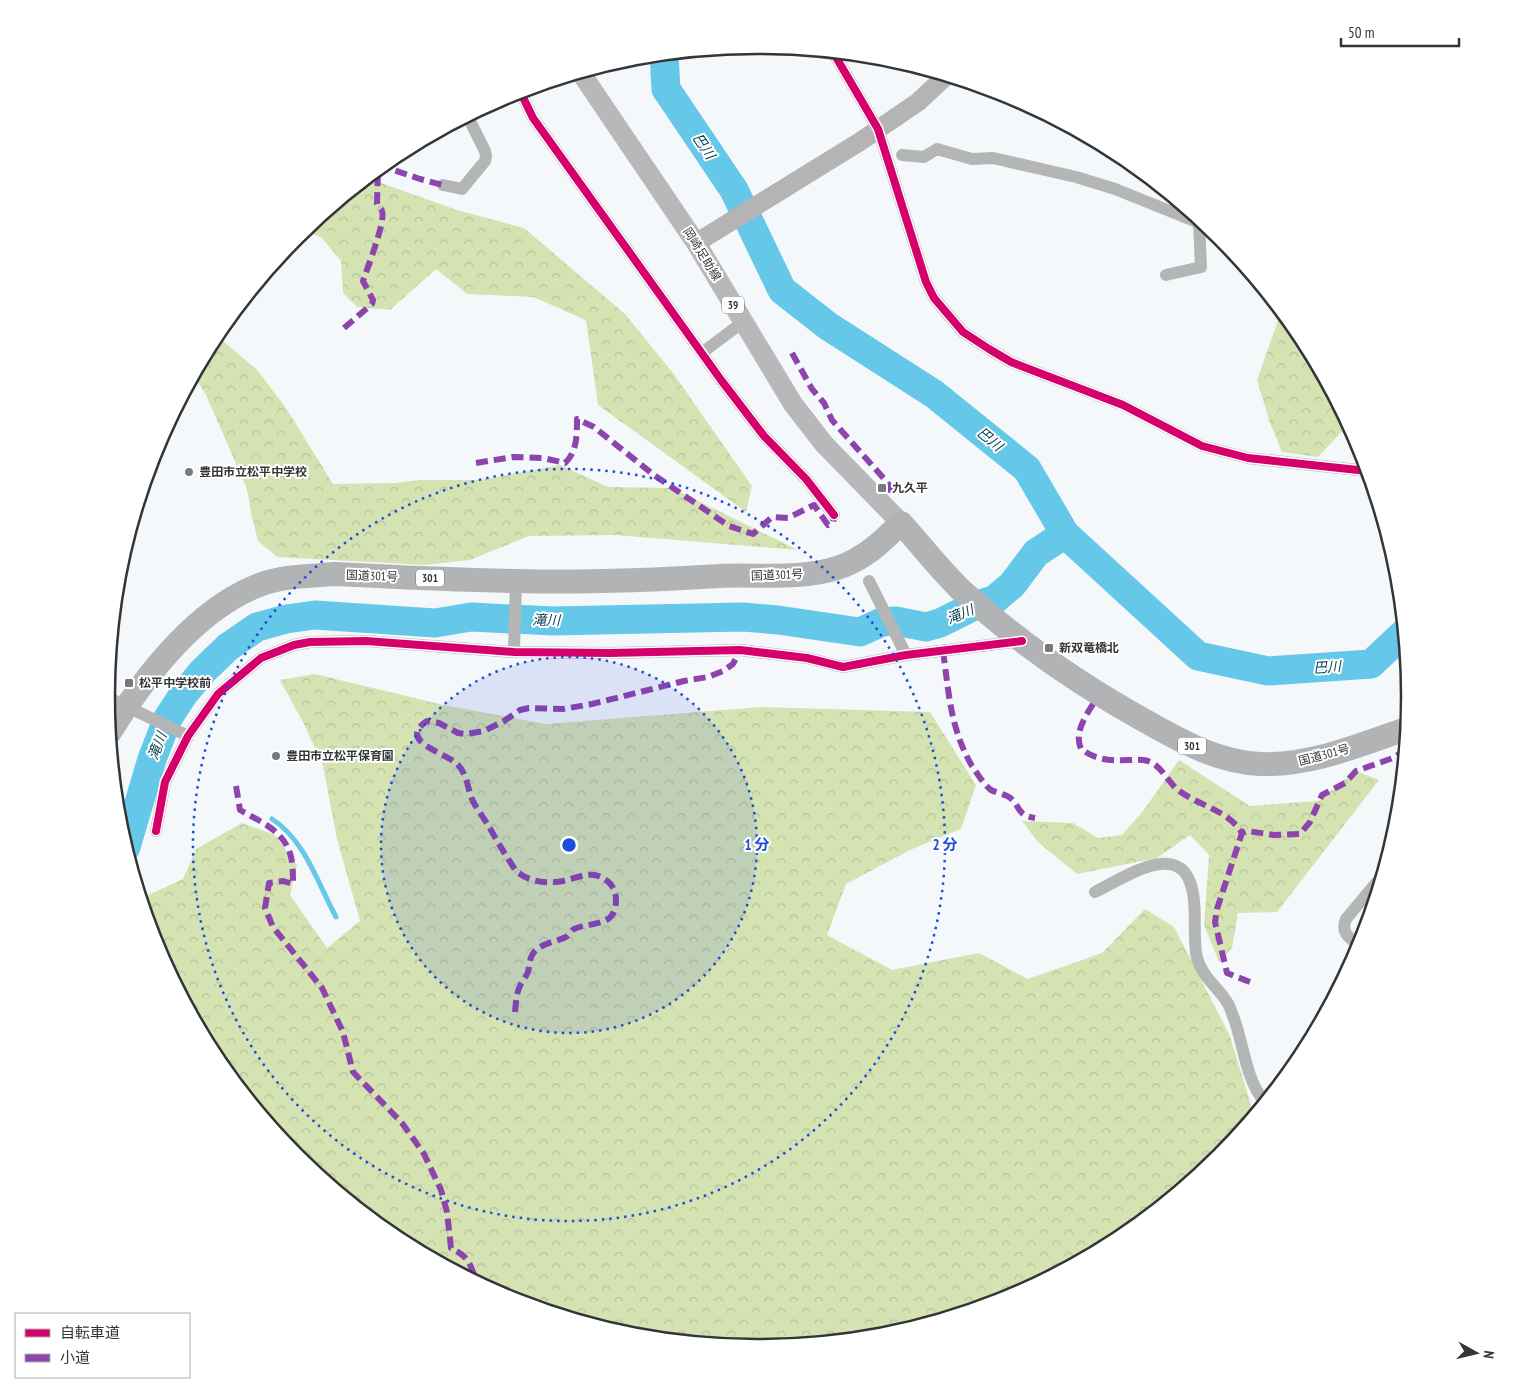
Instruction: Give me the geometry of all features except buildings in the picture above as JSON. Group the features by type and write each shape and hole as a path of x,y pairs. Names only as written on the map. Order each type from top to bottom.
{"highway":[{"name":"国道301号","path":"116,722 126,706 164,659 209,615 226,602 262,583 334,574 516,581 641,580 734,575 782,577 837,568 855,561 873,550 901,523 957,586 1013,634 1066,674 1132,714 1206,753 1258,764 1300,762 1399,731"}],"main road":[{"name":"岡崎足助線","path":"585,78 696,243 793,404 824,444 901,523"}],"street":[{"path":"837,59 878,129 926,282 934,298 963,332 1011,362 1123,404 1202,446 1248,458 1359,470"},
{"path":"696,243 717,232 878,129 918,102 939,81"},
{"path":"524,99 533,118 703,352 721,380 764,436 806,479 834,515"},
{"path":"442,185 462,189 485,161 485,151 470,122"},
{"path":"902,155 924,156 937,149 972,159 994,158 1076,177 1115,189 1188,219"},
{"path":"1166,275 1201,267 1203,233"},
{"path":"703,352 743,322"},
{"path":"514,652 516,581"},
{"path":"869,581 903,649"},
{"path":"156,831 166,782 188,736 218,694 261,658 276,650 294,645 310,642 366,641 514,652 610,653 740,650 807,658 843,668 903,649 1013,634"},
{"path":"126,706 188,736"},
{"path":"1095,892 1136,871 1165,862 1183,869 1190,877 1194,899 1197,958 1203,973 1228,1002 1238,1028 1256,1090 1261,1097"},
{"path":"1353,940 1343,930 1344,924 1371,889"}],"green space":[{"path":"375,181 457,210 524,228 625,314 673,373 752,486 746,512 598,405 586,320 533,297 467,294 436,269 390,310 357,307 343,293 341,261 321,237 312,234 334,213"},
{"path":"1278,320 1315,375 1343,431 1318,457 1282,452 1270,423 1257,380"},
{"path":"223,341 258,371 286,408 333,484 395,483 419,480 480,480 560,465 608,487 672,488 798,550 615,535 529,536 470,560 425,565 277,557 258,541 247,489 206,395 198,382"},
{"path":"315,674 444,705 546,724 761,707 930,712 976,785 961,829 910,850 846,884 827,935 892,970 979,953 1028,979 1102,953 1145,909 1174,927 1230,1036 1252,1107 1212,1151 1182,1180 1115,1231 1042,1273 965,1305 924,1317 842,1334 800,1338 716,1338 674,1334 633,1327 551,1305 512,1290 474,1273 401,1231 334,1180 304,1151 248,1088 201,1018 164,942 149,903 147,896 183,879 196,849 242,823 275,835 297,865 290,895 327,948 360,921 337,839 323,766 304,724 280,680"},
{"path":"1179,760 1250,806 1318,801 1356,771 1379,780 1277,912 1238,913 1232,948 1219,962 1204,925 1209,855 1190,835 1157,858 1077,874 1038,842 1022,821 1073,823 1098,838 1122,835 1143,811"}],"waterway":[{"name":"巴川","path":"664,61 666,89 734,190 782,290 828,326 934,394 1027,469 1065,534 1198,656 1268,671 1371,664 1398,639"},
{"name":"滝川","path":"130,832 152,759 168,718 183,695 202,672 228,647 257,627 286,619 315,615 435,623 471,617 553,621 743,617 860,632 882,622 896,621 926,627 940,623 974,606 994,600 1012,585 1036,553 1065,534"},
{"path":"272,819 283,828 302,851 336,917"}],"marked path":[{"path":"391,169 443,185"},
{"path":"344,328 372,304 373,300 363,281 381,224 382,210 377,204 378,179"},
{"path":"792,353 812,389 824,403 832,420 886,481 891,488 890,493"},
{"path":"476,463 513,457 543,458 565,463 574,448 577,419 594,427 654,475 729,526 753,534 772,517 788,518 814,505 828,525 833,522 834,515"},
{"path":"515,1012 518,992 528,972 533,953 542,946 566,937 574,929 607,919 615,909 615,891 608,882 595,875 585,875 557,882 544,882 526,878 516,871 474,802 465,776 460,768 451,760 426,746 417,735 419,728 427,721 439,723 458,733 466,734 484,731 520,710 529,708 563,709 592,704 684,681 708,677 723,671 733,664 740,650"},
{"path":"943,651 955,724 959,738 972,766 991,790 1009,797 1024,815 1035,818"},
{"path":"1093,704 1080,731 1079,743 1081,749 1092,756 1103,759 1143,760 1153,763 1178,790 1229,819 1242,833"},
{"path":"1250,982 1227,973 1215,922 1217,909 1242,833 1247,831 1274,835 1300,834 1310,822 1322,795 1345,783 1356,771 1397,755"},
{"path":"236,786 240,810 264,823 278,834 288,848 291,857 293,884 283,881 269,883 265,908 273,927 322,988 343,1032 353,1072 402,1123 424,1154 441,1190 447,1212 451,1248 462,1254 468,1261 473,1272"}],"cycle path":[{"path":"837,59 878,129 926,282 934,298 963,332 1011,362 1123,405 1202,446 1248,458 1359,470"},
{"path":"524,99 533,118 721,380 764,436 806,479 834,515"},
{"path":"156,831 165,782 188,736 218,694 261,658 294,645 310,642 366,641 514,652 610,653 740,650 807,658 843,667 906,655 1022,641"}],"place":[{"name":"豊田市立松平中学校","path":"189,472"},
{"name":"九久平","path":"882,488"},
{"name":"新双竜橋北","path":"1049,648"},
{"name":"松平中学校前","path":"129,683"},
{"name":"豊田市立松平保育園","path":"276,756"}]}
